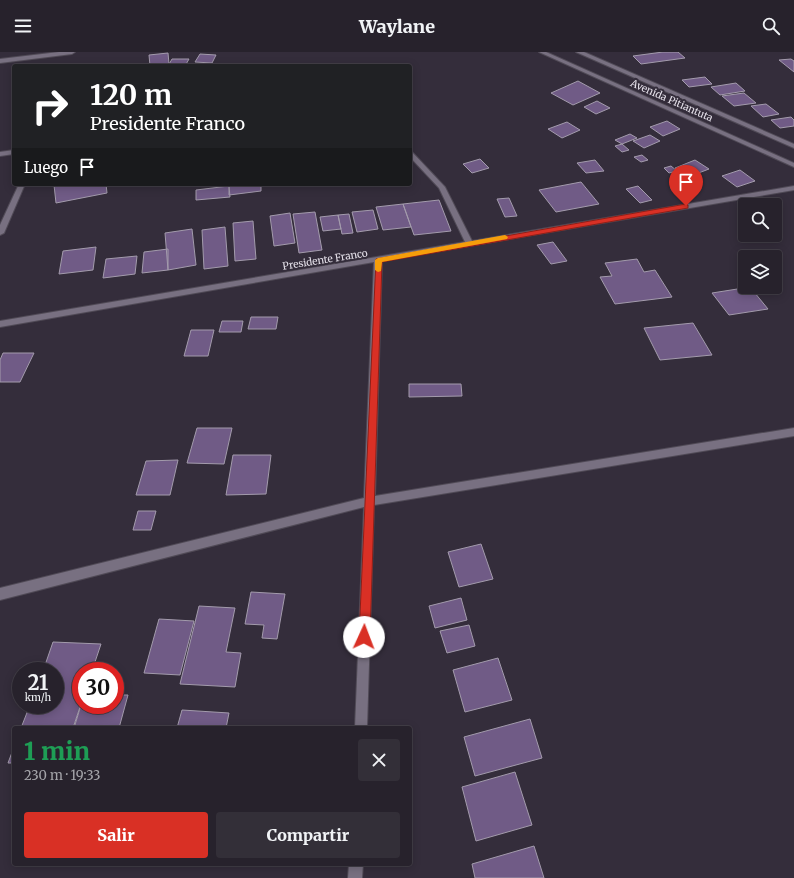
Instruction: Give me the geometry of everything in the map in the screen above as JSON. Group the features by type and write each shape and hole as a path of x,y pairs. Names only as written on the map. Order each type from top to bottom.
{"street":[{"path":"0,61 72,52"},
{"name":"Avenida Pitiantuta","path":"542,52 794,165"},
{"name":"Avenida Pitiantuta","path":"579,52 794,146"},
{"path":"0,154 12,152"},
{"path":"412,155 442,188 469,243"},
{"path":"0,233 21,186"},
{"name":"Presidente Franco","path":"0,324 794,188"},
{"path":"361,726 378,260"},
{"path":"0,594 369,501 794,432"},
{"path":"355,878 356,866"}],"building":[{"path":"663,52 678,52 685,58 641,64 633,56"},
{"path":"168,53 169,64 150,64 149,55"},
{"path":"200,54 216,55 212,63 195,62"},
{"path":"172,59 189,59 186,64 169,64"},
{"path":"791,59 794,61 794,72 779,60"},
{"path":"705,77 712,84 689,87 682,80"},
{"path":"578,81 600,93 573,105 551,93"},
{"path":"736,83 745,91 720,95 711,87"},
{"path":"744,93 756,103 734,106 722,96"},
{"path":"597,101 610,108 596,114 584,107"},
{"path":"766,104 779,114 763,117 751,106"},
{"path":"791,117 794,120 794,126 780,128 771,120"},
{"path":"667,121 680,129 663,136 650,127"},
{"path":"567,122 580,130 562,138 548,129"},
{"path":"630,134 637,138 622,144 615,140"},
{"path":"650,135 660,141 644,148 633,141"},
{"path":"622,144 629,150 622,152 615,146"},
{"path":"642,155 648,160 641,162 634,157"},
{"path":"480,159 489,168 472,173 463,164"},
{"path":"595,160 604,171 586,173 577,163"},
{"path":"695,160 709,169 688,177 675,168"},
{"path":"671,166 677,171 669,173 664,168"},
{"path":"740,170 755,181 737,187 722,176"},
{"path":"581,182 599,204 556,212 539,190"},
{"path":"54,186 106,186 107,193 56,203"},
{"path":"229,186 261,186 261,191 229,195"},
{"path":"229,186 230,197 196,200 196,190"},
{"path":"638,186 652,200 640,203 626,189"},
{"path":"509,198 517,216 505,217 497,199"},
{"path":"439,200 451,231 414,235 403,204"},
{"path":"403,204 411,227 383,230 376,207"},
{"path":"373,210 378,229 357,232 352,212"},
{"path":"315,212 322,250 299,253 293,214"},
{"path":"290,213 295,243 274,246 270,216"},
{"path":"349,214 353,233 342,234 338,215"},
{"path":"338,215 341,229 323,231 320,217"},
{"path":"253,221 256,259 235,261 233,223"},
{"path":"225,227 228,266 204,269 202,230"},
{"path":"192,229 196,265 168,270 165,233"},
{"path":"553,242 567,261 551,264 537,245"},
{"path":"96,247 93,270 59,274 63,251"},
{"path":"168,249 168,270 142,273 144,252"},
{"path":"137,256 135,274 103,278 106,259"},
{"path":"637,259 644,272 655,270 672,297 615,304 600,277 612,276 605,263"},
{"path":"738,289 738,294 756,294 768,309 729,315 712,293"},
{"path":"251,317 278,317 276,329 248,329"},
{"path":"222,321 243,321 241,332 219,332"},
{"path":"693,323 712,355 660,360 644,328"},
{"path":"191,330 214,330 208,356 184,356"},
{"path":"3,353 34,353 20,382 0,382 0,360"},
{"path":"409,384 461,384 462,396 409,397"},
{"path":"197,428 232,428 224,464 187,463"},
{"path":"233,455 271,455 266,494 226,495"},
{"path":"178,460 170,495 136,495 146,461"},
{"path":"138,511 156,511 151,530 133,530"},
{"path":"481,544 493,579 459,587 448,552"},
{"path":"251,592 285,594 277,639 262,638 264,625 245,624"},
{"path":"461,598 467,620 435,628 429,606"},
{"path":"199,606 235,608 226,652 241,653 235,687 180,684"},
{"path":"159,619 194,621 180,675 144,673"},
{"path":"469,625 475,646 447,653 440,631"},
{"path":"53,642 101,644 95,662 72,662 72,714 78,714 74,726 22,726 26,714 64,714 64,662 46,662"},
{"path":"498,658 512,700 465,712 453,670"},
{"path":"124,695 128,695 124,710"},
{"path":"182,710 229,713 226,726 178,726"},
{"path":"78,714 123,714 120,726 75,726"},
{"path":"530,719 542,758 475,776 464,737"},
{"path":"12,752 12,763 8,763"},
{"path":"515,772 532,825 476,841 462,787"},
{"path":"534,846 544,878 475,878 472,864"}],"slow traffic":[{"path":"378,270 378,260 505,237"}],"route":[{"path":"364,637 378,260 686,206"}]}
